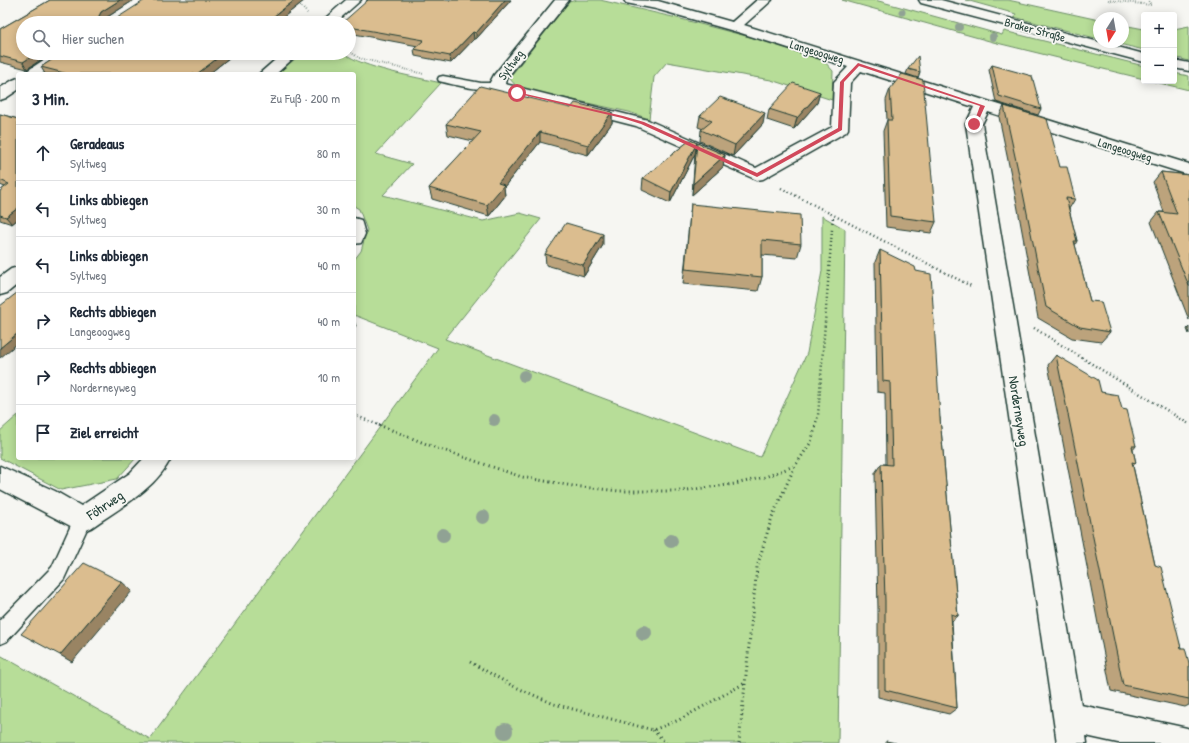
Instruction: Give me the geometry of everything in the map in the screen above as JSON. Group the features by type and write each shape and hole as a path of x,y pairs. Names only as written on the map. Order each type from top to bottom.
{"street":[{"path":"335,16 354,0"},
{"name":"Syltweg","path":"562,0 499,78 496,86 517,93 623,117 642,123 757,175 840,129 842,82 858,65"},
{"name":"Langeoogweg","path":"631,0 734,26 982,106 1189,170"},
{"path":"734,26 765,0"},
{"name":"Braker Straße","path":"926,0 1141,57"},
{"path":"35,72 53,60"},
{"path":"269,72 284,60"},
{"path":"1177,65 1189,67"},
{"path":"0,95 16,84"},
{"name":"Norderneyweg","path":"982,106 974,124 1070,730 1187,743"},
{"path":"0,288 16,276"},
{"name":"Föhrweg","path":"0,477 82,520 139,481 157,460"}],"lane":[{"path":"443,79 481,86 496,86"},
{"path":"0,634 58,573 82,520"}],"path":[{"path":"295,0 309,16"},
{"path":"1108,0 1151,5 1148,0"},
{"path":"356,56 359,58 443,79"},
{"path":"739,743 757,567 772,516 795,466 811,442 818,416 833,216"},
{"path":"356,416 434,447 522,477 573,486 611,490 680,491 735,484 765,477 795,466"},
{"path":"470,662 511,685 554,704 653,730 666,743"},
{"path":"653,730 679,720 745,683"}],"green space":[{"path":"576,0 600,0 677,18 769,42 824,61 833,71 832,100 771,80 667,62 654,77 649,119 629,112 518,88 509,78 569,2"},
{"path":"842,0 875,0 1002,35 1004,31 1141,65 1141,78 993,42"},
{"path":"966,0 1008,0 1093,19 1093,37 1014,17 1016,14"},
{"path":"1129,26 1141,28 1141,49 1129,46"},
{"path":"1189,26 1189,61 1177,58 1177,28"},
{"path":"294,60 356,60 376,68 441,83 376,154 412,164 383,195 483,221 520,213 541,219 445,339 760,457 807,353 822,271 822,216 845,229 838,743 0,743 0,655 150,739 438,348 356,316 356,257 361,251 367,230 359,209 356,207 356,72 279,72"},
{"path":"1177,74 1189,76 1189,90 1164,84 1177,84"},
{"path":"16,417 16,460 134,460 117,479 61,490 0,458 0,431"}],"building":[{"path":"50,0 120,0 101,12 99,16 22,16"},
{"path":"145,0 295,0 274,16 120,16"},
{"path":"368,0 505,0 476,33 473,32 450,56 414,49 424,40 356,28 356,16 350,16"},
{"path":"16,20 16,60 26,60 23,62 0,56 0,29"},
{"path":"918,56 920,72 908,69"},
{"path":"52,60 215,60 200,72 60,72 41,67"},
{"path":"992,65 1032,76 1041,109 999,96"},
{"path":"902,74 923,80 936,222 890,216 887,120 892,120 890,89"},
{"path":"793,83 820,92 797,118 769,109"},
{"path":"480,86 571,108 575,103 612,112 588,145 540,132 498,183 504,185 487,205 429,188 481,132 446,124"},
{"path":"720,97 765,113 735,145 701,130 712,121 700,116"},
{"path":"1004,106 1047,119 1060,167 1067,167 1075,199 1066,198 1077,241 1074,241 1090,301 1101,302 1110,332 1080,327 1046,307"},
{"path":"0,114 16,118 16,210 6,217 0,215 0,191 9,184 0,180"},
{"path":"690,140 697,143 671,192 643,178"},
{"path":"697,143 725,155 693,184"},
{"path":"1161,172 1189,175 1189,286 1159,212 1177,214"},
{"path":"691,204 800,215 801,244 762,240 762,277 685,269"},
{"path":"566,223 603,234 583,265 545,254"},
{"path":"880,250 915,267 916,271 931,274 940,418 958,616 951,614 957,708 885,690 885,601 881,464 892,465 890,382 883,381"},
{"path":"16,294 16,335 0,348 0,306"},
{"path":"1056,355 1098,380 1101,392 1118,395 1122,409 1127,410 1136,446 1132,446 1136,463 1132,462 1155,565 1161,567 1181,648 1185,648 1189,663 1189,699 1123,685"},
{"path":"84,563 122,582 60,655 21,634"}],"route":[{"path":"517,93 623,117 642,123 757,175 840,129 842,82 858,65 982,106 974,124"}]}
